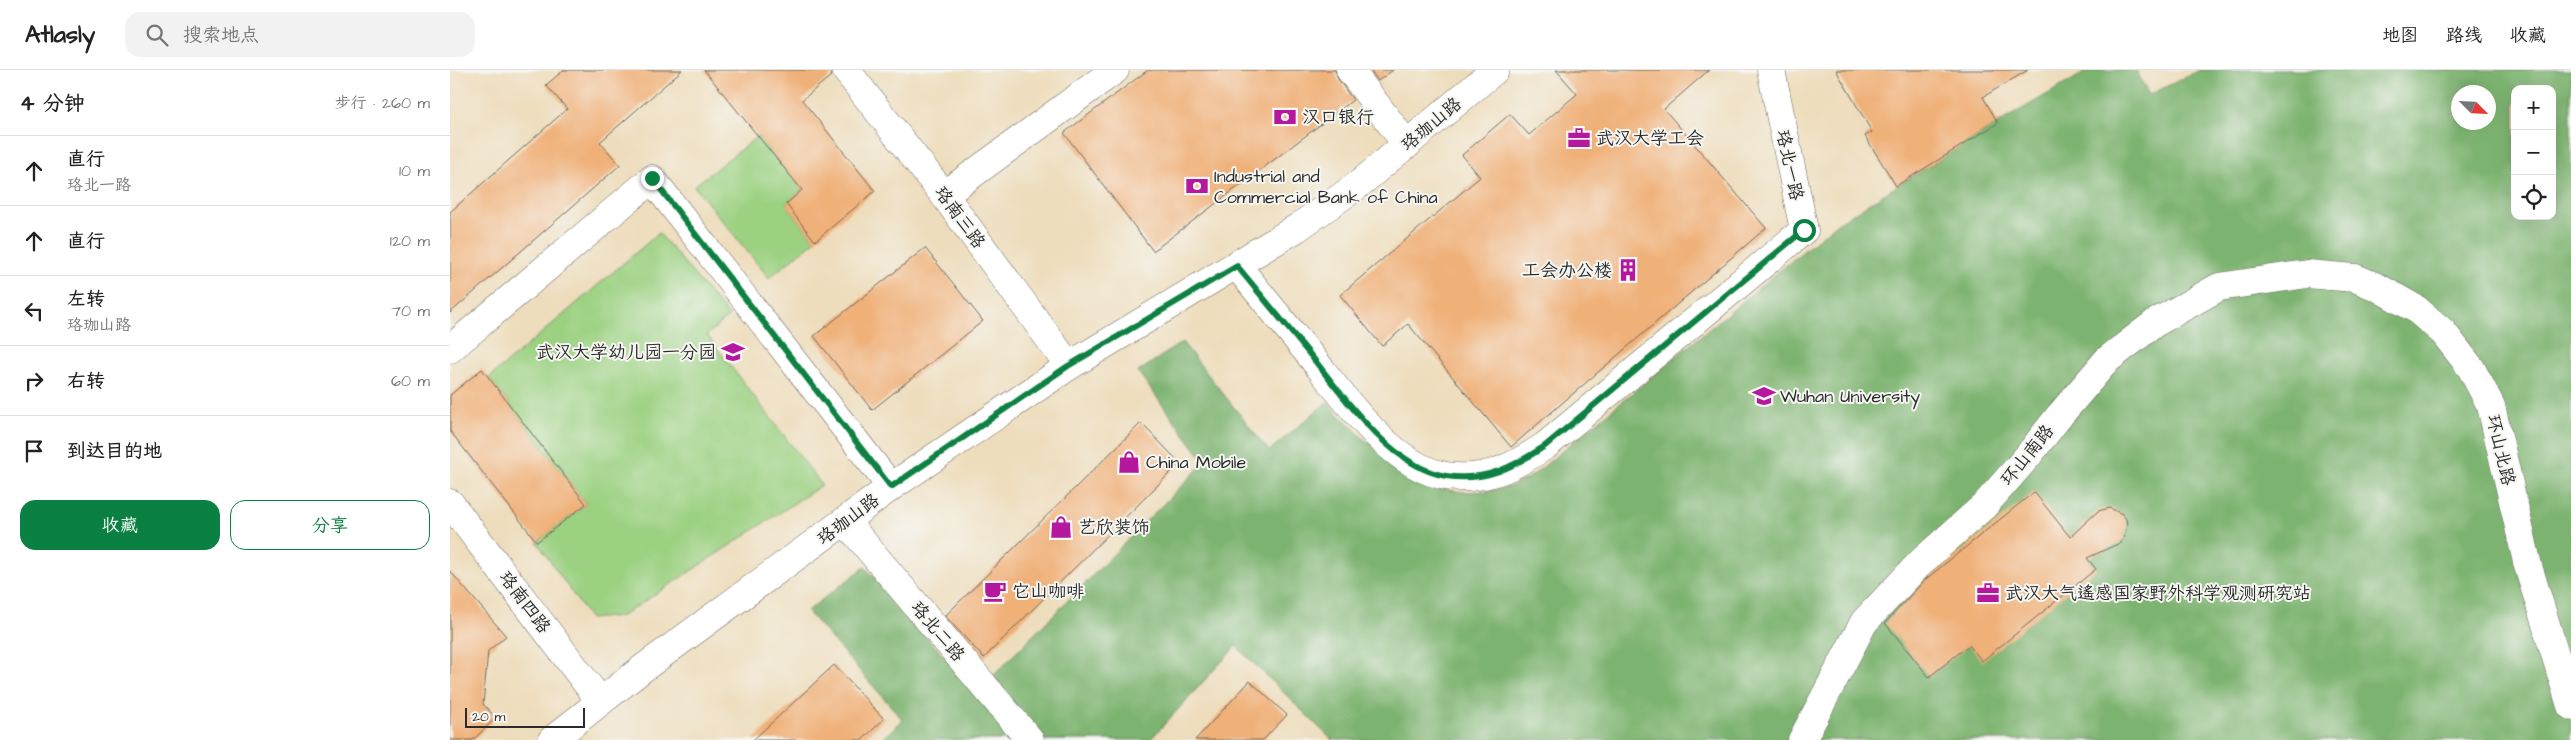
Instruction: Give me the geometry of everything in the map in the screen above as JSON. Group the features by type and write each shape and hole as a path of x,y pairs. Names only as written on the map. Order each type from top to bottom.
{"street":[{"name":"珞南三路","path":"846,70 944,195 1068,366"},
{"path":"944,195 1115,70"},
{"path":"1350,70 1407,144"},
{"name":"珞珈山路","path":"552,740 600,701 846,522 891,487 1068,366 1237,266 1297,228 1358,184 1495,70"},
{"name":"珞北一路","path":"1237,266 1359,415 1386,442 1412,462 1444,476 1466,478 1490,474 1515,466 1545,446 1804,230 1771,70"},
{"path":"450,349 652,178 891,487"},
{"name":"环山北路","path":"2328,274 2355,278 2377,287 2416,309 2443,332 2471,368 2491,406 2528,566 2571,706"},
{"name":"环山南路","path":"1802,740 1864,622 1922,561 1984,506 2028,458 2060,415 2107,360 2154,323 2219,287 2264,279 2328,274"},
{"name":"珞南四路","path":"450,503 600,701"},
{"name":"珞北二路","path":"846,522 1030,740"}],"green space":[{"name":"Wuhan University","path":"2089,70 2136,70 2149,95 2200,70 2571,70 2571,740 1332,740 1236,646 1150,740 881,740 903,720 807,611 865,567 976,693 1205,462 1138,372 1182,342 1269,451 1327,402 1364,439 1441,489 1463,492 1488,491 1509,487 1532,476 1836,224 1998,123"},
{"path":"758,136 802,190 786,204 815,241 769,278 694,186"},
{"path":"659,233 729,316 707,335 822,485 622,616 590,619 537,542 586,504 489,378"}],"building":[{"path":"564,70 682,70 600,142 620,165 450,313 450,212 567,109 546,85"},
{"path":"704,70 831,70 832,75 802,100 875,191 815,241 786,204 802,190"},
{"path":"1148,70 1335,70 1338,79 1353,100 1153,251 1064,133"},
{"path":"1370,70 1393,70 1378,81"},
{"path":"1556,70 1709,70 1664,109 1766,228 1511,447 1408,324 1382,346 1340,295 1480,177 1462,155 1510,114 1529,135 1577,94"},
{"path":"1836,70 2028,70 1983,97 1998,123 1896,186 1865,136 1872,132"},
{"path":"925,248 983,321 872,410 814,336"},
{"path":"482,369 586,504 537,542 450,431 450,395"},
{"path":"1141,423 1180,463 984,658 945,616"},
{"name":"武汉大气遥感国家野外科学观测研究站","path":"2034,492 2070,537 2098,511 2110,508 2122,514 2126,519 2127,526 2124,538 2120,543 2087,558 2096,569 1982,661 1969,645 1929,677 1885,623 1926,579"},
{"path":"450,571 506,636 488,651 483,704 496,718 473,740 450,740"},
{"path":"834,665 884,719 862,740 753,740"},
{"path":"1250,681 1287,715 1263,740 1195,740"}],"place":[{"name":"汉口银行","path":"1285,117"},
{"name":"武汉大学工会","path":"1579,138"},
{"name":"Industrial and Commercial Bank of China","path":"1197,186"},
{"name":"工会办公楼","path":"1628,270"},
{"name":"武汉大学幼儿园一分园","path":"733,352"},
{"name":"Wuhan University","path":"1764,396"},
{"name":"China Mobile","path":"1129,462"},
{"name":"艺欣装饰","path":"1061,527"},
{"name":"它山咖啡","path":"995,591"},
{"name":"武汉大气遥感国家野外科学观测研究站","path":"1988,593"}],"route":[{"path":"652,178 891,487 1068,366 1237,266 1359,415 1386,442 1412,462 1444,476 1466,478 1490,474 1515,466 1545,446 1804,230"}]}
